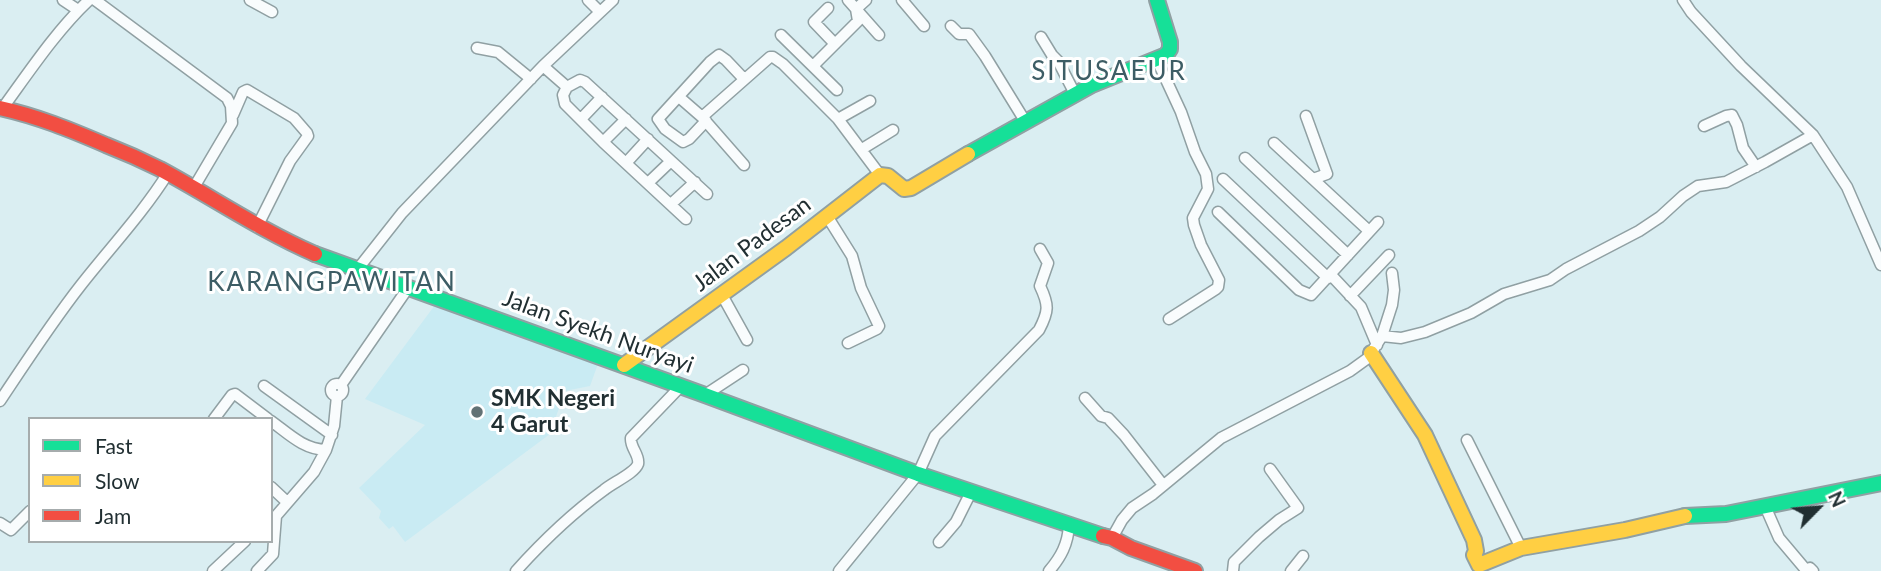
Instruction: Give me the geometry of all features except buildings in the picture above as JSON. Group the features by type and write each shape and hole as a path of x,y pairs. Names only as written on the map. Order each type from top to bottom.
{"street":[{"path":"63,0 78,10"},
{"path":"1,108 78,10 89,0"},
{"path":"95,0 220,92 227,98 233,115"},
{"path":"250,0 272,12"},
{"path":"357,270 401,213 543,66 613,0"},
{"path":"848,0 879,35"},
{"path":"856,9 866,0"},
{"path":"902,0 924,26"},
{"path":"744,79 719,55 658,119 659,122 681,142 689,139 704,119 744,79 769,57 777,58 838,119 880,174 888,176 907,190 1075,94 1169,52 1170,46 1158,0"},
{"path":"1683,0 1741,66 1813,135 1847,187 1881,265"},
{"path":"590,1 600,12"},
{"path":"828,8 814,22 835,44"},
{"path":"813,66 858,21 856,9"},
{"path":"951,26 959,34 969,34 1025,121"},
{"path":"781,35 836,89"},
{"path":"1041,37 1058,61 1075,94"},
{"path":"477,48 500,53 531,79"},
{"path":"1157,58 1206,174 1208,189 1194,215 1194,225 1219,280 1216,289 1169,319"},
{"path":"543,66 567,87"},
{"path":"686,219 603,142 563,100 567,87 580,80 585,82 707,194"},
{"path":"193,189 232,123 243,92 247,90 295,118 308,136 290,161 257,227"},
{"path":"581,119 602,96"},
{"path":"678,97 704,119 744,165"},
{"path":"838,119 870,101"},
{"name":"Jalan Syekh Nuryayi","path":"1,108 50,120 137,158 168,173 257,227 300,248 918,474 1112,538 1174,568 1195,571"},
{"path":"1704,125 1732,115 1744,148 1756,167"},
{"path":"1306,116 1326,174 1313,179"},
{"path":"603,142 626,119"},
{"path":"862,149 893,131"},
{"path":"1377,345 1425,332 1471,313 1504,294 1550,280 1639,231 1698,186 1722,184 1813,135"},
{"path":"626,163 648,139"},
{"path":"1274,143 1369,231"},
{"path":"1245,158 1348,255"},
{"path":"648,183 671,161"},
{"path":"0,401 79,287 153,197 168,173"},
{"name":"Jalan Padesan","path":"624,365 722,295 880,174"},
{"path":"1223,179 1361,307 1377,345 1475,540 1477,568 1521,548 1625,530 1684,516 1726,514 1881,483"},
{"path":"671,204 695,182"},
{"path":"1218,212 1299,290 1311,295 1378,222"},
{"path":"827,216 852,256 861,288 879,326 848,343"},
{"path":"842,570 918,474 938,433 1039,330 1047,315 1047,304 1040,285 1048,263 1040,248"},
{"path":"1350,296 1389,255"},
{"path":"1112,538 1126,514 1221,438 1350,371 1368,358 1377,345 1392,304 1392,273"},
{"path":"257,571 273,554 273,517 314,472 326,450 332,435 337,396 344,389 341,385 408,288"},
{"path":"722,295 747,340"},
{"path":"705,394 743,370"},
{"path":"264,386 332,435"},
{"path":"516,571 565,521 605,488 634,470 638,461 631,446 631,438 681,386"},
{"path":"216,417 235,394 266,417"},
{"path":"1085,398 1124,435 1163,485"},
{"path":"273,422 299,442 311,448 326,450"},
{"path":"1467,440 1521,548"},
{"path":"1233,571 1234,562 1259,537 1298,508 1270,469"},
{"path":"273,489 287,502"},
{"path":"939,542 956,522 971,492"},
{"path":"1765,506 1779,538 1805,570 1810,568 1813,571"},
{"path":"0,523 11,530 28,513"},
{"path":"1049,571 1062,554 1069,525"},
{"path":"213,571 243,543"},
{"path":"1291,571 1303,556"}],"shaded area":[{"name":"SMK Negeri 4 Garut","path":"435,305 599,361 590,386 565,391 550,434 405,542 393,526 389,529 379,518 381,511 359,488 425,425 365,399"}],"traffic: fast":[{"path":"968,154 1092,85 1166,55 1170,42 1157,0"},
{"path":"315,254 918,474 1103,536"},
{"path":"1685,516 1726,514 1881,483"}],"traffic: slow":[{"path":"624,365 786,248 880,175 888,176 904,189 911,188 968,154"},
{"path":"1371,353 1425,435 1474,540 1474,555 1479,565 1521,548 1625,530 1685,516"}],"traffic: jam":[{"path":"0,108 54,124 140,159 275,235 315,254"},
{"path":"1103,536 1195,571"}],"place":[{"name":"SMK Negeri 4 Garut","path":"477,412"}],"district":[{"name":"SITUSAEUR","path":"1109,72"},
{"name":"KARANGPAWITAN","path":"332,283"}]}
